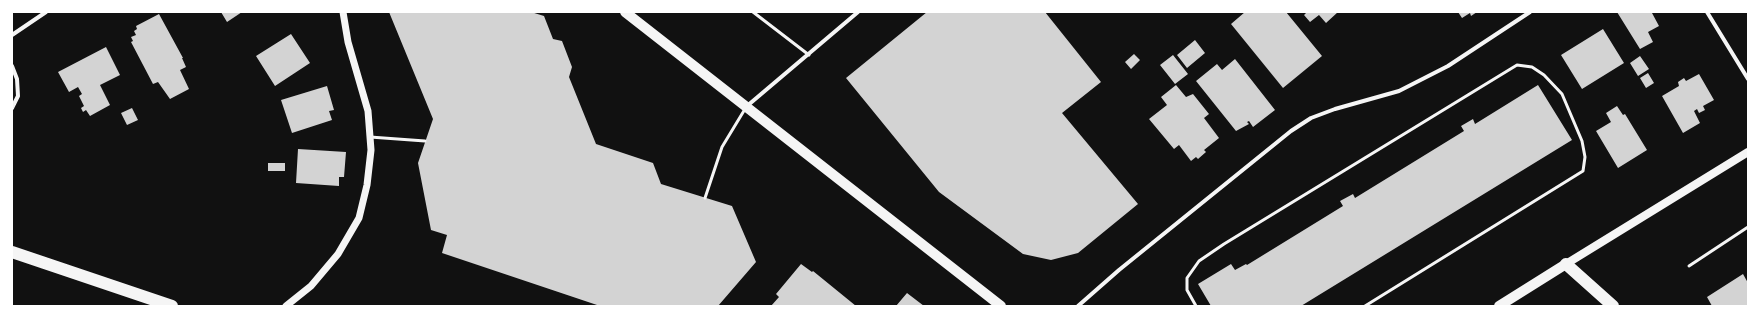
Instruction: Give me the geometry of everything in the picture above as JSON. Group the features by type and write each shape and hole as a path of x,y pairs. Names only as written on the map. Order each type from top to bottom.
{"highway":[{"path":"12,252 172,306"},
{"path":"1566,264 1613,306"}],"main road":[{"path":"625,12 1001,306"},
{"path":"1499,306 1748,152"}],"street":[{"path":"12,35 46,12"},
{"path":"286,306 311,286 338,254 359,218 367,185 371,150 368,111 348,42 343,12"},
{"path":"747,106 858,12"},
{"path":"1078,306 1150,245 1291,131 1311,118 1335,109 1400,91 1448,66 1530,12"},
{"path":"1707,12 1748,79"},
{"path":"12,66 17,79 18,96 12,108"}],"lane":[{"path":"753,12 809,55"},
{"path":"1196,306 1187,290 1187,278 1199,261 1224,244 1517,65 1532,67 1544,75 1562,94 1582,141 1585,157 1583,171 1365,306"},
{"path":"705,198 722,147 747,106"},
{"path":"370,137 425,141"},
{"path":"1689,266 1748,227"}],"building":[{"path":"221,12 242,12 227,22"},
{"path":"389,12 531,12 544,16 553,39 562,41 572,67 569,77 596,144 653,163 661,184 732,206 756,262 718,306 600,306 442,253 447,235 431,230 418,163 433,119"},
{"path":"927,12 1045,12 1101,82 1062,113 1138,204 1078,253 1051,260 1023,254 939,192 846,78"},
{"path":"1245,12 1286,12 1322,56 1283,88 1231,24"},
{"path":"1307,12 1338,12 1326,23 1319,15 1310,22 1304,15"},
{"path":"1458,12 1477,12 1471,16 1470,13 1462,18"},
{"path":"1617,12 1654,12 1652,13 1659,26 1648,32 1653,42 1640,49"},
{"path":"159,14 183,58 186,67 180,70 189,89 170,99 158,82 153,84 131,42 133,41 131,37 136,35 134,31 137,29 136,26"},
{"path":"1603,29 1624,63 1582,89 1561,55"},
{"path":"291,34 310,63 275,86 256,56"},
{"path":"1195,40 1205,53 1187,68 1177,55"},
{"path":"106,47 120,75 100,85 110,105 90,116 86,110 83,112 81,108 84,106 79,96 82,94 78,87 69,92 58,72"},
{"path":"1134,54 1140,60 1131,69 1125,62"},
{"path":"1173,55 1188,74 1175,84 1160,65"},
{"path":"1640,56 1649,69 1638,76 1630,63"},
{"path":"1235,59 1275,110 1253,127 1249,121 1247,122 1249,124 1236,131 1196,81 1217,64 1222,70"},
{"path":"1648,73 1654,83 1646,88 1640,78"},
{"path":"1699,74 1714,100 1703,106 1705,110 1699,113 1697,109 1694,111 1700,123 1683,133 1662,96 1679,86 1678,82 1684,78 1686,81"},
{"path":"1176,85 1186,97 1193,94 1209,114 1204,118 1219,138 1204,150 1206,152 1198,159 1196,157 1191,161 1179,145 1174,149 1149,119 1167,105 1161,97"},
{"path":"1538,85 1572,140 1301,306 1211,306 1198,284 1231,264 1235,270 1246,264 1247,265 1343,206 1340,201 1353,194 1355,198 1464,131 1461,126 1473,119 1475,124"},
{"path":"327,86 334,110 329,111 332,120 292,133 281,100"},
{"path":"1617,106 1623,115 1625,114 1647,150 1618,168 1596,131 1611,122 1606,113"},
{"path":"132,108 138,120 127,125 121,113"},
{"path":"298,149 346,152 344,177 339,177 339,186 296,183"},
{"path":"268,163 285,163 285,171 268,171"},
{"path":"801,264 812,272 813,271 856,306 771,306 779,297 776,294"},
{"path":"1743,274 1748,283 1748,306 1712,306 1707,297"},
{"path":"907,293 924,306 896,306"}]}
